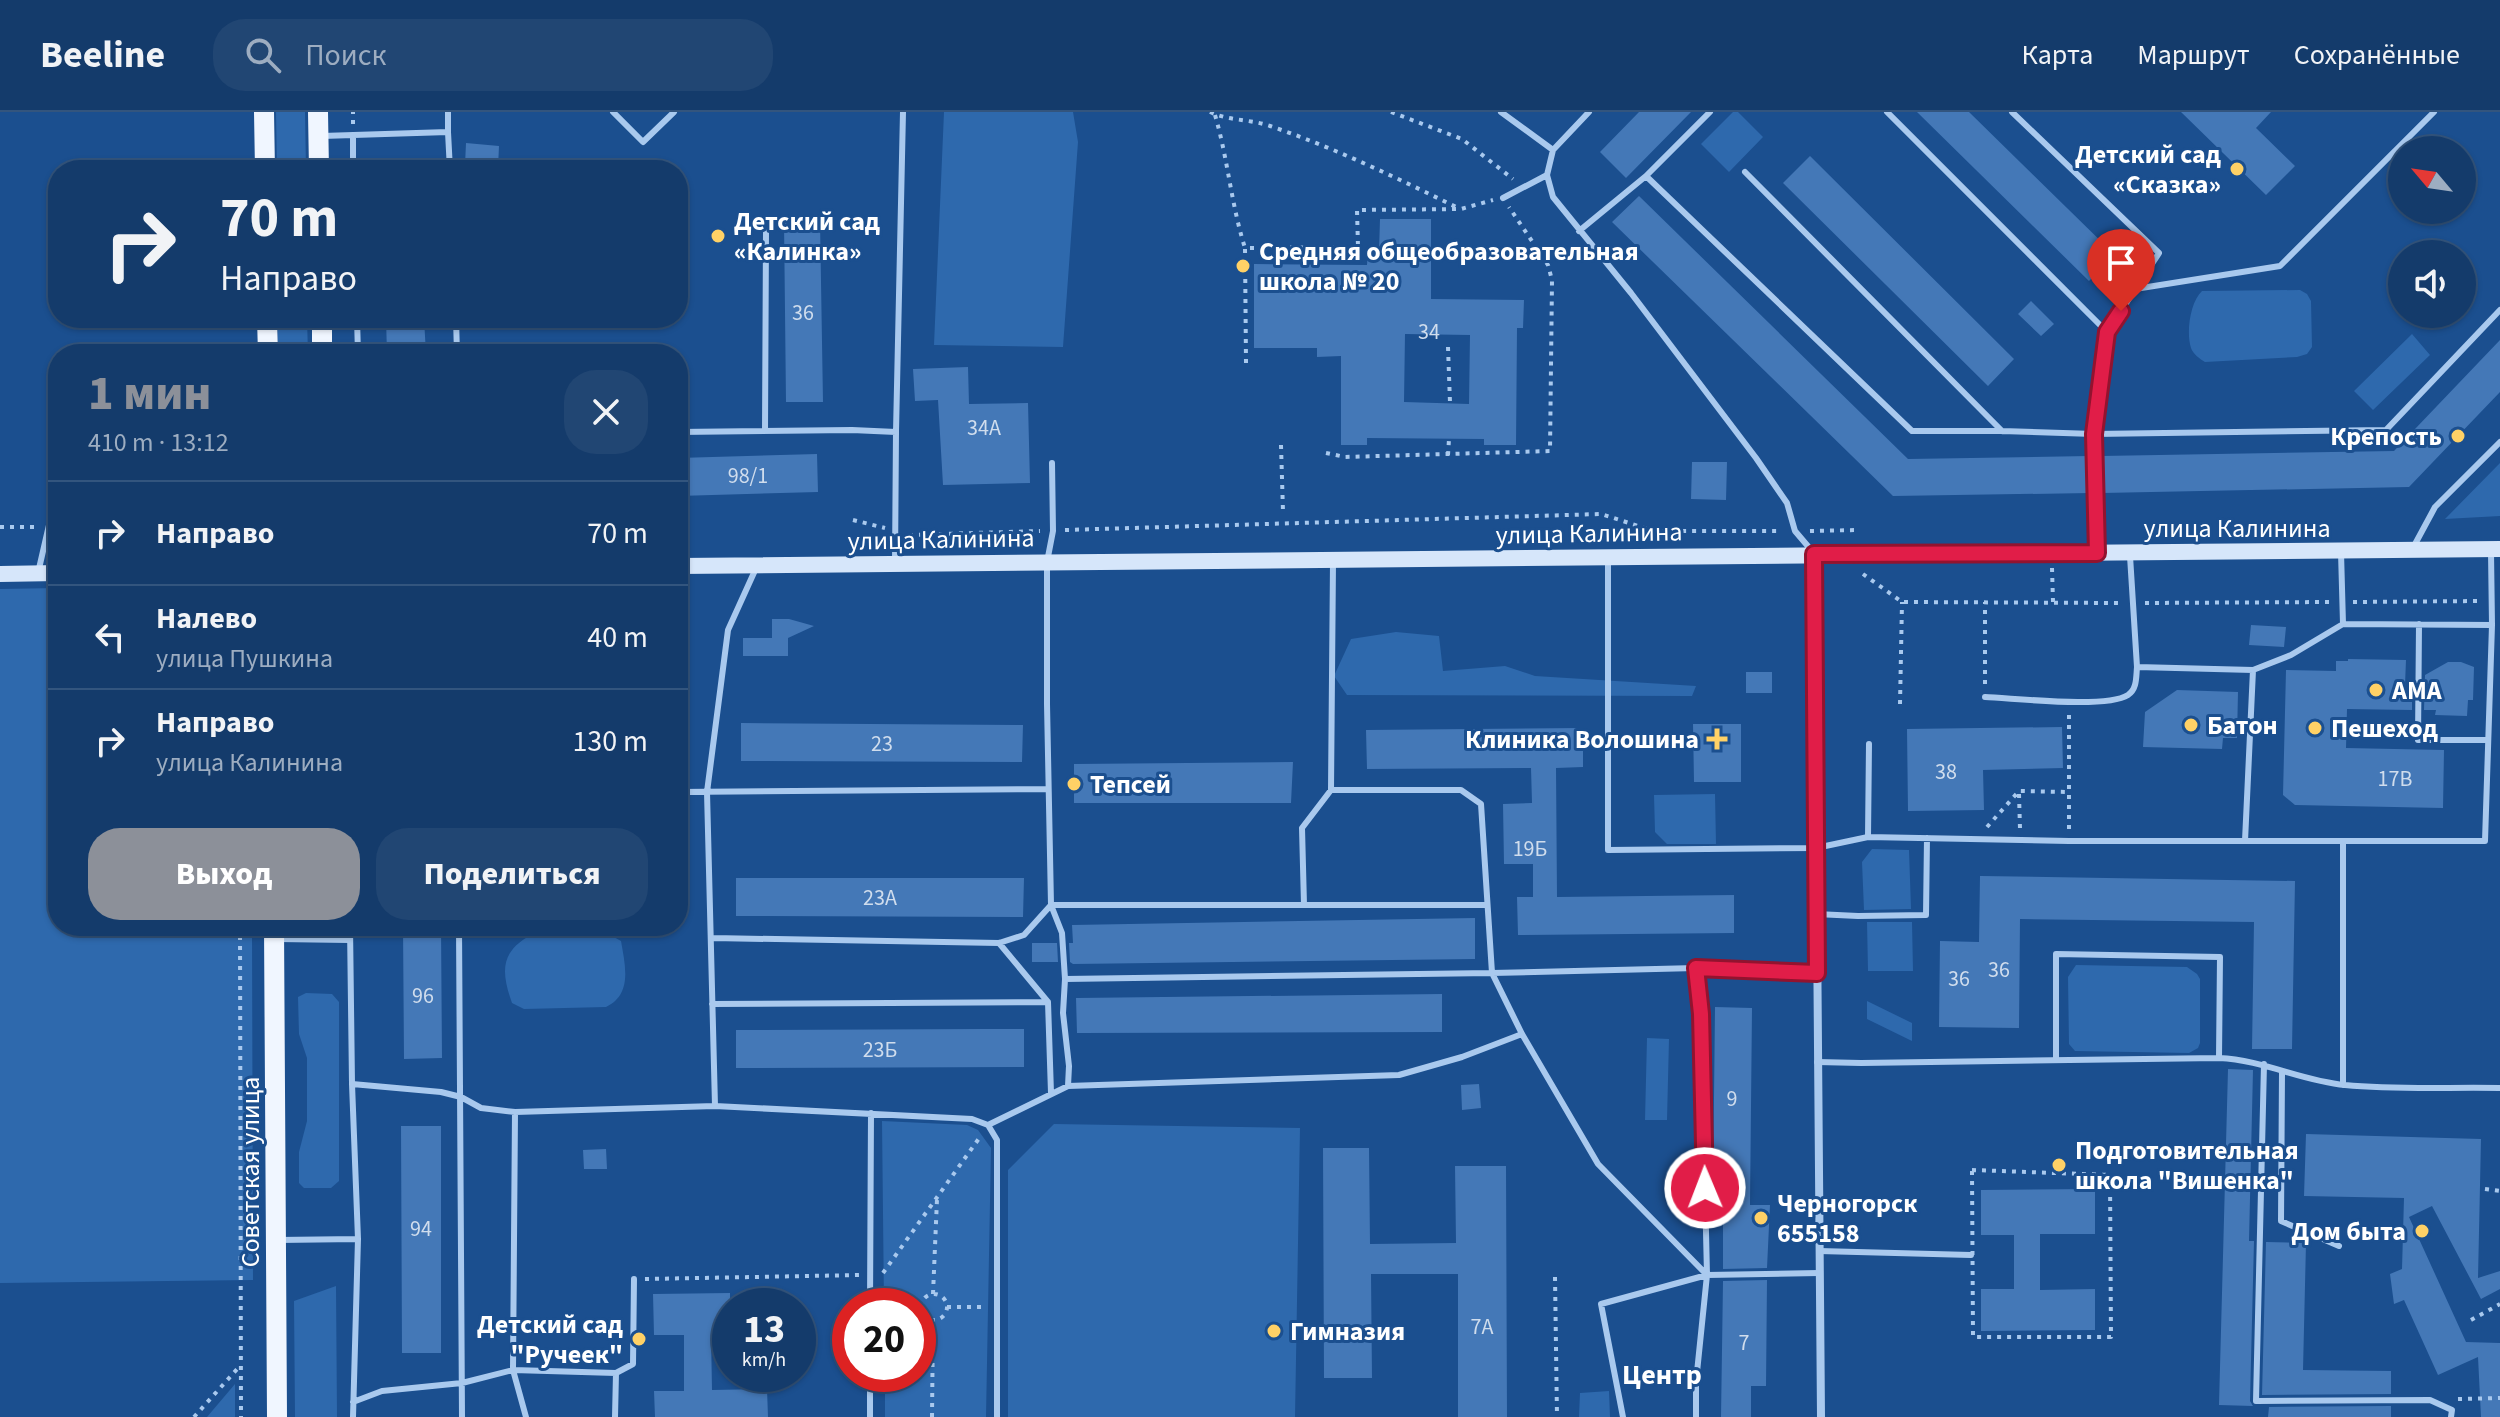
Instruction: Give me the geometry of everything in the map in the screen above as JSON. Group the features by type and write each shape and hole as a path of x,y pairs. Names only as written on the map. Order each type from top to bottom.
{"main road":[{"path":"264,112 265,160"},
{"path":"318,112 319,160"},
{"name":"улица Калинина","path":"688,566 2495,549"},
{"path":"0,574 48,573"},
{"name":"Советская улица","path":"274,936 277,1417"}],"street":[{"path":"1814,554 1821,1417"}],"lane":[{"path":"448,112 449,160"},
{"path":"613,112 643,142 674,112"},
{"path":"895,564 903,112"},
{"path":"1501,112 1553,150"},
{"path":"1578,112 1581,121"},
{"path":"1589,112 1553,150 1547,175 1553,197 1631,293 1756,458 1787,503 1795,531 1814,554"},
{"path":"1579,231 1646,176 1710,112"},
{"path":"1887,112 2107,332"},
{"path":"2012,112 2159,253 2107,332 2094,434 2097,553"},
{"path":"2135,289 2280,266 2434,112"},
{"path":"318,136 448,132"},
{"path":"353,135 353,160"},
{"path":"1745,172 2002,431"},
{"path":"1503,198 1547,175"},
{"path":"1646,176 1912,431 2094,434 2386,430 2500,310"},
{"path":"765,431 766,232"},
{"path":"688,432 896,432"},
{"path":"2412,550 2435,507 2500,442"},
{"path":"1052,463 1053,531 1047,562 1048,789 1051,905 1062,933 1068,1086"},
{"path":"38,573 48,531"},
{"path":"1608,557 1608,850 1816,848 1868,837 2069,841 2485,841 2495,549"},
{"path":"1985,697 2108,701 2128,695 2136,685 2137,667 2130,552"},
{"path":"2341,552 2343,624"},
{"path":"1304,905 1302,828 1331,790 1333,562"},
{"path":"715,1106 707,792 728,630 757,565"},
{"path":"2137,667 2253,670 2291,655 2343,624 2492,625"},
{"path":"2419,624 2418,740 2487,740"},
{"path":"2245,841 2253,670"},
{"path":"1868,837 1869,744"},
{"path":"688,792 1048,789"},
{"path":"1331,790 1461,790 1481,804 1492,973 1522,1034 1598,1164 1707,1275"},
{"path":"1816,914 1926,915 1927,838"},
{"path":"2343,842 2343,1085"},
{"path":"713,938 999,943 1024,935 1051,905 1487,905"},
{"path":"307,936 350,940"},
{"path":"350,936 358,1239 353,1417"},
{"path":"459,936 462,1417"},
{"path":"999,943 1048,1002 1051,1093"},
{"path":"2056,1060 2056,954 2220,957 2219,1058"},
{"path":"1065,979 1696,968 1817,973"},
{"path":"1696,968 1701,1014 1707,1275 1696,1382 1696,1417"},
{"path":"712,1004 1048,1002"},
{"path":"988,1125 1068,1086 1399,1075 1462,1057 1522,1034"},
{"path":"1817,1062 2219,1058 2264,1064 2282,1072 2343,1085 2500,1088"},
{"path":"2264,1064 2256,1401 2430,1400 2452,1414"},
{"path":"2282,1072 2281,1221 2339,1246"},
{"path":"352,1084 441,1092 461,1097 481,1108 515,1112 715,1106 972,1119 988,1125 997,1140 997,1417"},
{"path":"515,1112 513,1370 526,1417"},
{"path":"871,1113 871,1288"},
{"path":"276,1240 358,1239"},
{"path":"1819,1251 1971,1255"},
{"path":"1623,1417 1601,1304 1707,1275 1819,1273"},
{"path":"353,1402 382,1391 462,1383 513,1370 616,1373 633,1364 634,1279"},
{"path":"615,1417 616,1373"},
{"path":"870,1392 870,1417"}],"path":[{"path":"1391,112 1462,139 1524,187"},
{"path":"1212,113 1267,125 1386,173 1461,209"},
{"path":"1212,113 1225,150 1235,217 1245,248 1246,363"},
{"path":"1245,248 1358,247 1357,210 1461,209 1503,198 1548,265 1552,280 1550,451 1345,457 1326,453"},
{"path":"1448,347 1450,403"},
{"path":"1448,455 1449,439"},
{"path":"1281,445 1283,512"},
{"path":"853,520 913,536 1601,514 1654,531 1858,530"},
{"path":"0,527 48,527"},
{"path":"2052,568 2053,602"},
{"path":"1861,572 1902,602 2491,600"},
{"path":"1900,704 1902,602"},
{"path":"1985,602 1985,650"},
{"path":"2069,701 2069,841"},
{"path":"1976,839 2019,791 2069,792"},
{"path":"2019,791 2020,840"},
{"path":"240,936 241,1417"},
{"path":"873,1288 988,1125"},
{"path":"1972,1170 2110,1175 2111,1337 1973,1337 1971,1255 1972,1170"},
{"path":"2485,1189 2500,1191"},
{"path":"933,1288 937,1196"},
{"path":"634,1279 871,1276"},
{"path":"1555,1277 1557,1417"},
{"path":"936,1295 941,1296 947,1307"},
{"path":"2471,1320 2500,1304"},
{"path":"947,1307 997,1308"},
{"path":"936,1319 947,1307"},
{"path":"194,1417 241,1365"},
{"path":"932,1392 932,1417"},
{"path":"2452,1414 2454,1399 2500,1398"}],"shaded area":[{"path":"276,112 305,112 306,160 277,160"},
{"path":"944,112 1073,112 1078,142 1063,347 934,345"},
{"path":"1733,112 1738,112 1763,137 1729,172 1701,144"},
{"path":"2300,290 2311,301 2312,347 2307,354 2205,362 2192,350 2190,318 2202,291"},
{"path":"278,328 307,328 308,344 278,344"},
{"path":"2412,334 2430,355 2373,410 2354,391"},
{"path":"2500,463 2500,516 2445,519"},
{"path":"48,588 48,936 252,936 253,1280 0,1283 0,589"},
{"path":"1396,632 1439,636 1443,671 1505,666 1535,676 1696,686 1692,696 1347,695 1334,676 1351,639"},
{"path":"1715,794 1716,844 1667,844 1655,832 1654,795"},
{"path":"1872,849 1909,850 1911,909 1864,910 1862,862"},
{"path":"1867,922 1912,922 1913,971 1868,971"},
{"path":"530,936 612,936 621,941 624,987 615,1001 606,1007 524,1009 512,1003 505,972 508,956"},
{"path":"2076,965 2187,967 2200,979 2198,1048 2189,1053 2075,1051 2069,1044 2068,977"},
{"path":"306,993 332,994 339,1002 339,1181 331,1188 304,1188 299,1183 299,1152 307,1121 307,1058 299,1034 298,997"},
{"path":"1867,1001 1912,1023 1912,1041 1867,1019"},
{"path":"1647,1038 1669,1039 1667,1120 1645,1120"},
{"path":"882,1121 967,1125 978,1130 991,1148 986,1417 885,1417 885,1392 936,1392 936,1288 884,1288"},
{"path":"1054,1124 1300,1128 1295,1417 1008,1417 1008,1170"},
{"path":"336,1286 337,1417 295,1417 294,1301"},
{"path":"235,1384 235,1417 207,1417"},
{"path":"1609,1391 1610,1417 1579,1417 1580,1393"}],"building":[{"path":"1639,112 1691,112 1626,178 1600,152"},
{"path":"1917,112 1969,112 2115,255 2089,281"},
{"path":"2181,112 2271,112 2256,128 2295,166 2266,195"},
{"path":"466,143 499,146 498,160 465,160"},
{"path":"1810,156 2014,359 1988,386 1783,183"},
{"path":"1639,196 1908,459 2089,456 2090,493 1893,496 1612,222"},
{"path":"1380,219 1431,219 1431,299 1524,300 1523,328 1517,328 1516,445 1484,445 1484,439 1367,438 1367,445 1341,445 1341,356 1317,357 1317,348 1254,348 1254,264 1367,265 1368,251 1379,252","holes":["1405,334 1470,335 1469,404 1404,402"]},
{"path":"784,221 820,221 823,402 786,402"},
{"path":"2031,301 2054,324 2041,336 2018,314"},
{"path":"386,328 425,328 425,344 387,344"},
{"path":"2500,340 2500,392 2409,487 2102,493 2101,456 2394,451"},
{"path":"968,367 969,404 1028,403 1030,483 943,485 938,400 915,401 913,369"},
{"path":"817,454 818,492 688,496 688,458"},
{"path":"1692,462 1727,462 1726,500 1691,499"},
{"path":"772,619 789,619 814,626 788,638 788,656 743,656 743,638 772,638"},
{"path":"2251,625 2286,627 2284,647 2249,645"},
{"path":"2406,660 2405,685 2412,681 2412,710 2347,709 2346,748 2444,750 2443,808 2295,805 2283,795 2286,670 2336,671 2336,661"},
{"path":"2448,662 2461,662 2474,667 2473,700 2468,700 2467,716 2435,715 2436,710 2424,710 2425,675"},
{"path":"1746,672 1772,672 1772,693 1746,693"},
{"name":"Батон","path":"2177,690 2238,692 2237,738 2223,738 2222,749 2143,747 2145,712"},
{"path":"741,723 1023,725 1022,762 741,761"},
{"name":"Клиника Волошина","path":"1693,724 1741,724 1741,782 1694,782"},
{"path":"2062,727 2063,768 1983,770 1984,810 1908,811 1907,729"},
{"path":"1583,728 1583,767 1556,768 1557,897 1734,895 1734,933 1518,935 1517,897 1533,897 1533,864 1504,864 1503,804 1532,803 1531,768 1367,769 1366,730"},
{"path":"1293,762 1291,803 1074,803 1074,764"},
{"path":"1980,876 2295,881 2292,1049 2252,1049 2254,922 2020,919 2019,1028 1939,1027 1940,941 1979,942"},
{"path":"736,878 1024,878 1023,917 736,916"},
{"path":"1475,918 1475,959 1070,962 1072,925"},
{"path":"403,936 441,936 442,1058 404,1059"},
{"path":"1032,943 1057,943 1058,962 1032,962"},
{"path":"1442,994 1442,1032 1077,1033 1076,998"},
{"path":"1715,1007 1752,1008 1750,1205 1770,1205 1767,1268 1723,1269 1723,1189 1713,1189"},
{"path":"1024,1029 1024,1067 736,1068 736,1030"},
{"path":"2228,1069 2253,1070 2249,1241 2254,1241 2250,1401 2253,1406 2219,1405"},
{"path":"1479,1084 1481,1108 1462,1110 1461,1085"},
{"path":"401,1126 441,1126 441,1353 402,1353"},
{"path":"2306,1134 2481,1139 2478,1278 2500,1271 2500,1289 2481,1299 2432,1206 2409,1217 2466,1342 2500,1343 2500,1417 2481,1417 2478,1357 2438,1375 2404,1300 2394,1304 2390,1274 2402,1269 2404,1198 2304,1196"},
{"path":"1323,1148 1369,1148 1370,1244 1456,1243 1455,1166 1506,1166 1507,1417 1458,1417 1458,1274 1371,1274 1372,1378 1324,1378"},
{"path":"606,1149 607,1169 584,1169 583,1150"},
{"path":"2095,1189 2095,1234 2040,1234 2040,1290 2095,1289 2095,1330 1981,1331 1981,1289 2014,1289 2014,1235 1981,1235 1981,1190"},
{"path":"2266,1242 2306,1243 2303,1370 2391,1371 2391,1394 2262,1395"},
{"path":"1767,1280 1766,1386 1751,1386 1751,1417 1721,1417 1723,1281"},
{"path":"712,1293 712,1392 767,1392 768,1417 655,1417 654,1391 684,1391 684,1335 654,1335 653,1294"},
{"path":"2391,1406 2391,1417 2268,1417 2269,1407"}],"place":[{"name":"Детский сад «Сказка»","path":"2237,169"},
{"name":"Детский сад «Калинка»","path":"718,236"},
{"name":"Средняя общеобразовательная школа № 20","path":"1243,266"},
{"name":"Крепость","path":"2458,436"},
{"name":"АМА","path":"2376,690"},
{"name":"Батон","path":"2191,725"},
{"name":"Пешеход","path":"2315,728"},
{"name":"Клиника Волошина","path":"1717,739"},
{"name":"Тепсей","path":"1074,784"},
{"name":"Подготовительная школа \"Вишенка\"","path":"2059,1165"},
{"name":"Черногорск 655158","path":"1761,1218"},
{"name":"Дом быта","path":"2422,1231"},
{"name":"Гимназия","path":"1274,1331"},
{"name":"Детский сад \"Ручеек\"","path":"639,1339"}],"district":[{"name":"Центр","path":"1662,1374"}],"route":[{"path":"1705,1188 1701,1014 1696,968 1817,973 1814,554 2097,553 2094,434 2107,332 2121,311"}]}
